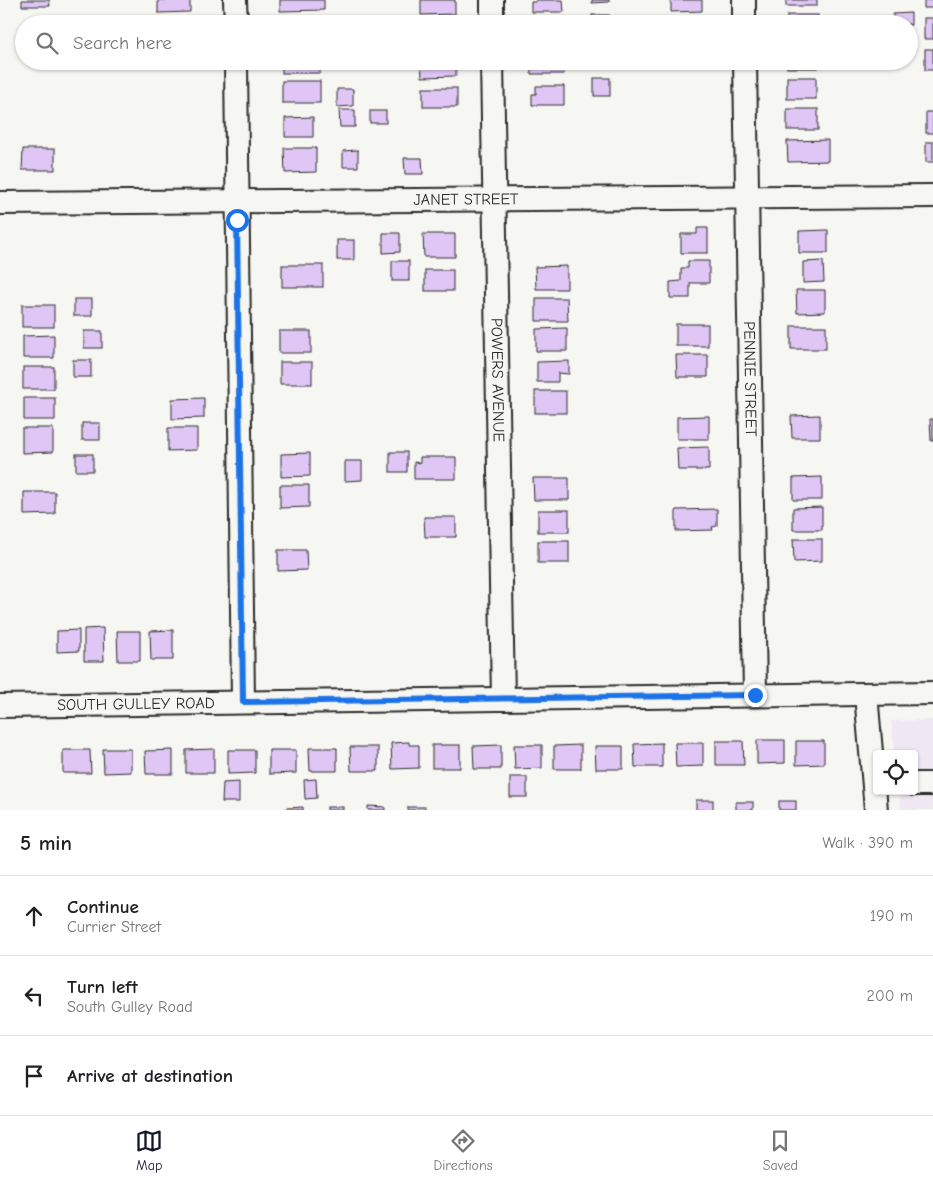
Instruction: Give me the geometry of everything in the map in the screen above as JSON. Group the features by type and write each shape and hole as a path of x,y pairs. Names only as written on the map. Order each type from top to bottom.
{"street":[{"path":"235,0 236,15"},
{"path":"492,0 492,15"},
{"path":"744,0 744,15"},
{"path":"236,70 243,702"},
{"name":"POWERS AVENUE","path":"492,70 503,699"},
{"name":"PENNIE STREET","path":"745,70 755,695"},
{"name":"JANET STREET","path":"0,202 933,196"},
{"name":"SOUTH GULLEY ROAD","path":"0,706 933,693"},
{"path":"866,694 873,764"},
{"path":"918,784 933,784"},
{"path":"875,795 876,810"}],"shaded area":[{"path":"933,720 933,810 901,810 899,795 918,795 918,750 895,750 891,721"}],"building":[{"path":"22,0 49,0 50,6 22,6"},
{"path":"158,0 190,0 190,12 158,13"},
{"path":"280,0 324,0 324,10 280,11"},
{"path":"421,0 455,0 455,14 421,15"},
{"path":"536,0 563,0 564,12 531,12 531,2 536,2"},
{"path":"592,0 609,0 609,2 592,3"},
{"path":"671,0 702,0 702,11 671,12"},
{"path":"786,0 817,0 817,6 786,6"},
{"path":"924,0 933,0 933,8 924,8"},
{"path":"911,13 911,15 893,15"},
{"path":"924,18 933,18 933,39 924,39"},
{"path":"925,49 933,49 933,70 925,70"},
{"path":"282,70 320,70 320,73 282,73"},
{"path":"422,70 456,70 456,76 422,77"},
{"path":"531,70 564,70 564,74 531,74"},
{"path":"787,77 816,77 816,99 787,99"},
{"path":"594,78 610,78 610,96 594,96"},
{"path":"282,81 320,81 320,103 282,103"},
{"path":"536,86 564,86 564,105 532,105 532,94 536,94"},
{"path":"423,88 457,88 457,107 423,107"},
{"path":"337,89 353,89 353,106 337,107"},
{"path":"787,109 818,109 818,130 787,130"},
{"path":"339,110 355,110 355,127 340,127"},
{"path":"370,111 386,111 386,123 370,123"},
{"path":"926,112 933,112 933,133 926,133"},
{"path":"313,117 313,137 285,137 285,118"},
{"path":"828,140 828,161 788,162 787,141"},
{"path":"926,142 933,142 933,162 926,162"},
{"path":"284,148 316,148 316,172 285,173"},
{"path":"23,149 55,149 55,170 22,170"},
{"path":"358,150 358,167 343,167 343,151"},
{"path":"404,158 422,158 423,174 405,174"},
{"path":"697,228 708,228 708,253 681,253 681,234 697,234"},
{"path":"828,230 828,253 799,253 799,231"},
{"path":"383,233 400,233 400,252 383,253"},
{"path":"423,234 455,234 455,257 424,257"},
{"path":"337,240 354,240 354,260 337,260"},
{"path":"392,261 409,261 409,281 392,281"},
{"path":"688,261 709,261 709,283 690,283 690,298 670,298 670,282 681,281 681,268 688,268"},
{"path":"823,261 824,282 803,283 803,262"},
{"path":"282,265 323,265 323,287 282,287"},
{"path":"567,266 567,289 536,289 535,267"},
{"path":"425,270 453,270 453,291 425,291"},
{"path":"796,290 825,290 825,312 797,313"},
{"path":"536,298 567,298 568,321 536,321"},
{"path":"74,299 92,299 92,316 74,316"},
{"path":"22,305 54,305 54,327 22,327"},
{"path":"676,324 708,324 708,346 676,346"},
{"path":"791,326 826,326 826,349 791,349"},
{"path":"567,328 567,351 536,351 536,329"},
{"path":"84,331 102,331 102,348 84,348"},
{"path":"279,331 311,331 311,353 279,353"},
{"path":"54,335 54,358 23,358 23,336"},
{"path":"676,355 708,355 708,377 677,377"},
{"path":"73,360 91,360 91,377 73,377"},
{"path":"569,361 569,374 558,373 558,382 537,382 537,362"},
{"path":"280,362 312,362 312,384 280,384"},
{"path":"23,367 54,367 54,389 23,389"},
{"path":"535,391 566,391 566,413 535,413"},
{"path":"24,398 55,398 55,420 24,420"},
{"path":"204,398 204,418 172,419 172,399"},
{"path":"820,415 820,438 792,438 791,416"},
{"path":"709,416 709,439 677,439 677,417"},
{"path":"930,419 933,419 933,441 931,441"},
{"path":"82,423 100,423 100,440 82,440"},
{"path":"22,428 53,428 53,452 22,453"},
{"path":"168,428 197,428 197,450 168,451"},
{"path":"709,447 709,470 678,470 677,448"},
{"path":"390,452 407,452 407,472 390,472"},
{"path":"310,453 310,476 281,477 281,454"},
{"path":"76,454 93,454 93,471 76,471"},
{"path":"420,457 456,457 456,479 414,479 414,462 420,463"},
{"path":"345,461 362,461 362,480 345,481"},
{"path":"822,477 822,500 793,500 793,478"},
{"path":"533,478 569,478 569,500 534,500"},
{"path":"280,485 309,485 309,507 280,508"},
{"path":"24,492 55,492 55,514 24,515"},
{"path":"822,507 822,530 793,530 793,508"},
{"path":"717,509 717,526 712,527 713,530 676,531 676,510"},
{"path":"538,510 569,510 569,532 538,532"},
{"path":"424,517 456,517 456,537 425,537"},
{"path":"793,539 822,539 822,561 794,562"},
{"path":"538,541 569,541 569,563 538,563"},
{"path":"278,550 306,550 307,570 278,571"},
{"path":"103,628 104,661 84,661 84,629"},
{"path":"79,630 79,651 57,652 57,631"},
{"path":"173,630 173,660 151,660 150,631"},
{"path":"117,631 140,631 140,661 118,661"},
{"path":"757,740 785,740 785,763 757,764"},
{"path":"716,741 743,741 744,765 716,765"},
{"path":"796,741 824,741 824,764 796,765"},
{"path":"409,742 409,745 419,745 419,768 392,769 391,743"},
{"path":"662,743 662,767 635,767 634,744"},
{"path":"675,743 703,743 703,766 676,767"},
{"path":"432,745 460,745 460,768 432,768"},
{"path":"501,745 501,769 474,769 473,746"},
{"path":"514,745 542,745 542,768 515,769"},
{"path":"581,745 581,769 554,769 554,746"},
{"path":"595,746 623,746 623,769 596,769"},
{"path":"350,747 378,747 378,771 351,771"},
{"path":"309,748 337,748 337,771 310,771"},
{"path":"103,749 131,749 131,772 104,773"},
{"path":"214,749 214,773 186,773 186,750"},
{"path":"63,750 90,750 91,773 63,773"},
{"path":"173,750 173,774 146,774 145,751"},
{"path":"228,750 255,750 255,773 228,774"},
{"path":"269,750 296,750 296,773 269,774"},
{"path":"510,777 527,777 527,797 510,797"},
{"path":"316,779 317,798 305,799 304,780"},
{"path":"239,782 239,802 222,802 223,783"},
{"path":"696,800 713,800 713,810 696,810"},
{"path":"779,801 796,801 796,810 779,810"},
{"path":"736,802 753,802 753,810 736,810"},
{"path":"368,806 385,807 385,810 368,810"},
{"path":"303,807 303,810 286,810 286,808"},
{"path":"327,807 343,807 343,810 327,810"},
{"path":"408,807 425,807 425,810 408,810"}],"route":[{"path":"237,220 243,702 755,695"}]}
